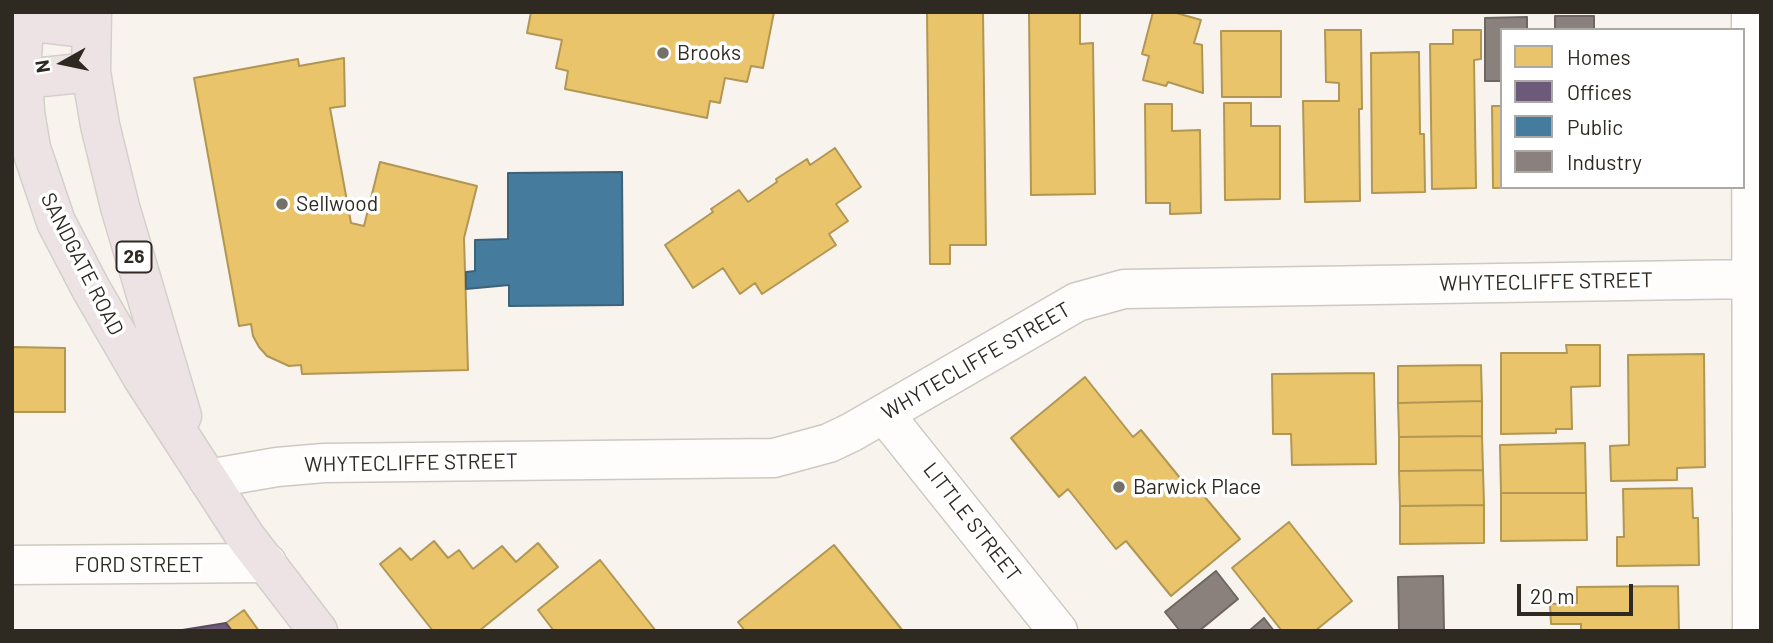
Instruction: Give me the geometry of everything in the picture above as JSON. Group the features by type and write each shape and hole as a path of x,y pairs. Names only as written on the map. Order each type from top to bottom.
{"highway":[{"path":"25,17 92,21"},
{"name":"SANDGATE ROAD","path":"25,17 23,79 31,148 57,222 118,338 201,467 318,631"},
{"name":"SANDGATE ROAD","path":"92,21 91,72 100,125 120,207 201,467"},
{"path":"23,79 91,72"}],"street":[{"path":"1751,12 1750,279 1755,348 1752,631"},
{"name":"WHYTECLIFFE STREET","path":"201,467 774,458 829,443 885,415 1077,302 1124,289 1750,279"},
{"name":"LITTLE STREET","path":"885,415 1058,631"},
{"name":"FORD STREET","path":"12,565 267,563"}],"building: Homes":[{"name":"Brooks","path":"531,12 774,12 763,68 751,66 747,82 725,78 720,103 710,101 707,118 565,89 568,71 556,68 562,40 527,33"},
{"path":"927,12 983,12 986,245 950,245 950,264 930,264"},
{"path":"1029,12 1080,12 1080,44 1093,43 1095,194 1031,195"},
{"path":"1153,12 1173,12 1201,20 1194,43 1202,45 1203,93 1168,82 1166,86 1143,80 1149,56 1142,54"},
{"path":"1325,30 1361,30 1360,201 1305,202 1303,101 1339,101 1339,83 1326,82"},
{"path":"1453,30 1481,30 1481,59 1474,60 1476,188 1432,189 1430,44 1453,44"},
{"path":"1221,31 1281,31 1281,97 1222,97"},
{"path":"1419,52 1420,134 1424,134 1425,192 1372,193 1371,53"},
{"name":"Sellwood","path":"344,58 345,106 330,108 351,223 364,226 380,162 477,186 464,238 468,370 302,374 301,365 289,366 267,356 253,336 251,324 239,326 194,78 298,59 299,66"},
{"path":"1224,103 1251,103 1251,126 1280,126 1280,199 1225,200"},
{"path":"1145,104 1172,104 1172,131 1200,130 1201,213 1170,214 1170,203 1146,203"},
{"path":"1492,106 1500,106 1500,188 1493,188"},
{"path":"835,148 861,187 836,204 848,221 829,234 836,245 762,294 755,283 740,294 723,268 693,288 665,245 713,212 711,209 739,190 748,202 807,159 810,165"},
{"path":"1566,345 1600,345 1600,386 1571,387 1572,429 1556,429 1556,433 1501,434 1501,353 1567,353"},
{"path":"12,347 65,348 65,412 12,412"},
{"path":"1704,354 1705,467 1677,468 1677,480 1611,481 1610,446 1629,445 1628,355"},
{"path":"1481,365 1482,401 1398,403 1398,366"},
{"path":"1374,373 1376,464 1292,465 1291,434 1273,434 1272,374"},
{"name":"Barwick Place","path":"1085,377 1133,437 1141,430 1189,489 1194,484 1240,539 1171,596 1126,541 1116,549 1068,489 1059,497 1011,438"},
{"path":"1482,401 1482,436 1399,437 1398,403"},
{"path":"1482,436 1483,470 1399,471 1399,437"},
{"path":"1585,443 1586,493 1501,493 1500,445"},
{"path":"1483,470 1484,505 1400,506 1399,471"},
{"path":"1692,488 1693,518 1698,518 1699,565 1617,566 1617,537 1624,537 1623,489"},
{"path":"1501,493 1586,493 1587,540 1501,541"},
{"path":"1484,505 1484,543 1400,544 1400,506"},
{"path":"1289,522 1352,601 1315,631 1282,631 1232,568"},
{"path":"434,541 448,558 459,550 473,569 502,546 516,562 538,543 558,567 479,631 433,631 380,564 400,548 411,560"},
{"path":"834,545 903,631 745,631 738,622"},
{"path":"600,560 656,631 554,631 538,610"},
{"path":"1678,586 1679,631 1581,631 1581,624 1551,624 1550,604 1577,603 1577,587"},
{"path":"244,610 259,631 232,631 226,623"}],"building: Offices":[{"path":"226,623 232,631 176,631"}],"building: Public":[{"path":"622,172 623,305 509,306 509,285 466,289 466,272 475,271 475,240 508,239 508,173"}],"building: Industry":[{"path":"1555,16 1594,16 1594,28 1555,28"},
{"path":"1527,17 1527,28 1500,28 1500,81 1485,81 1485,18"},
{"path":"1216,571 1238,599 1199,631 1180,631 1165,612"},
{"path":"1443,576 1444,631 1399,631 1398,577"},
{"path":"1264,618 1274,631 1249,631"}],"place":[{"name":"Brooks","path":"663,53"},
{"name":"Sellwood","path":"282,204"},
{"name":"Barwick Place","path":"1119,487"}]}
